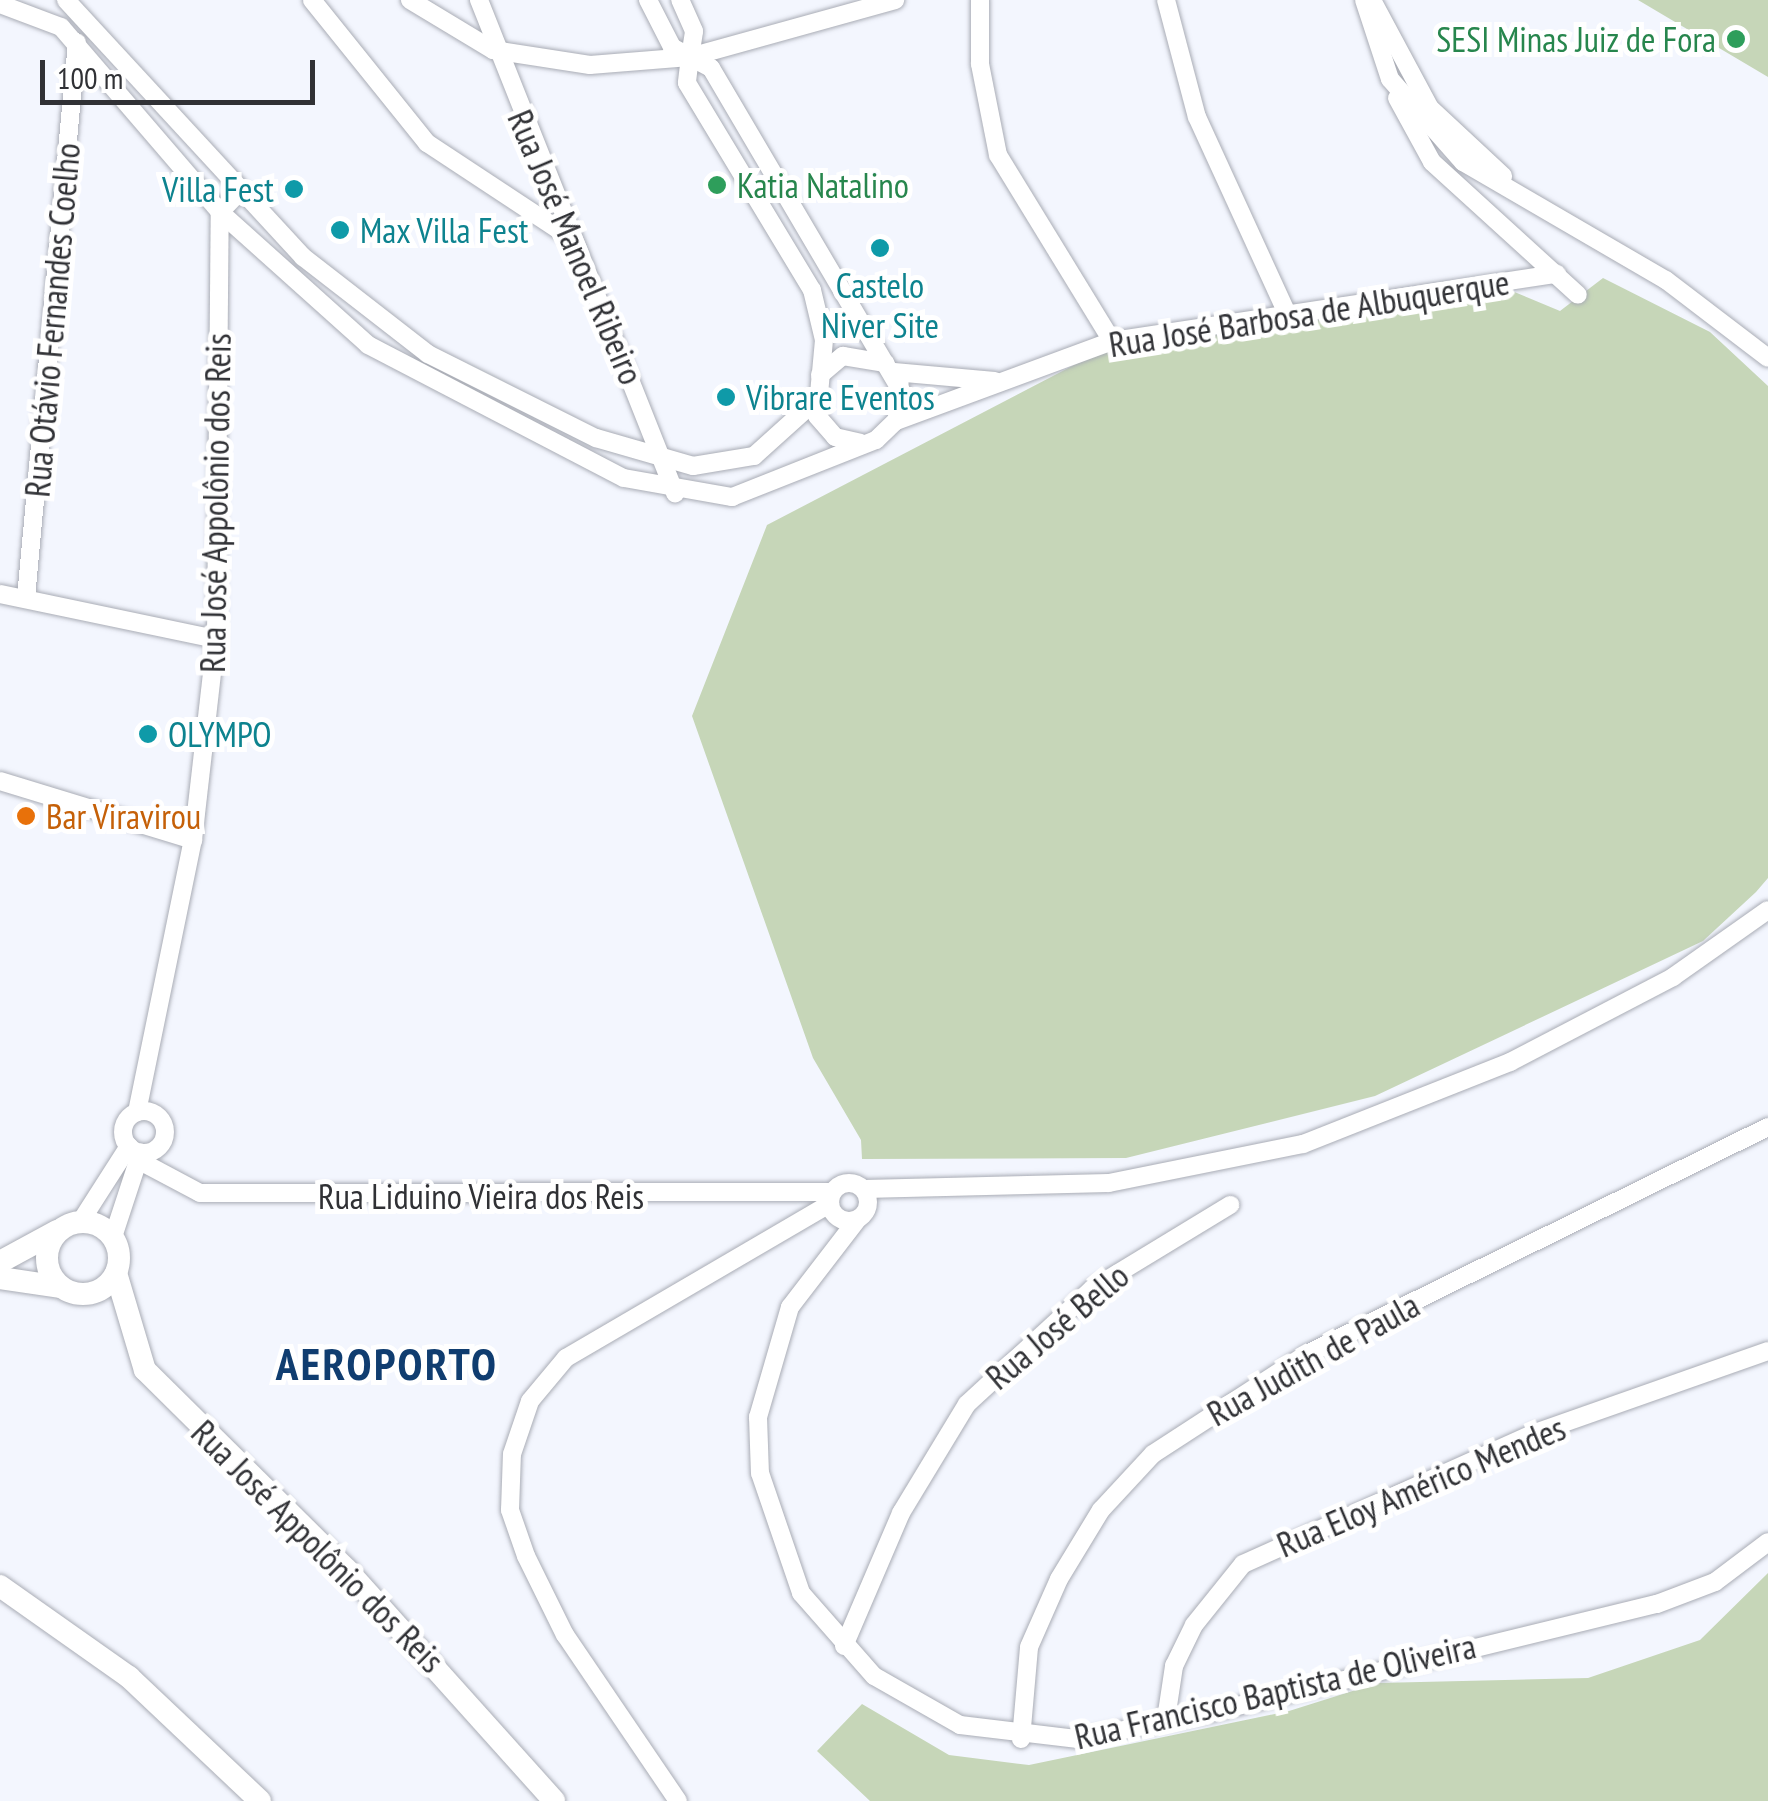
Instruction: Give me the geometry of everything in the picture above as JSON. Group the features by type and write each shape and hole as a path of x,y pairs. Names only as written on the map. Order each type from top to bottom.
{"main road":[{"path":"61,1287 46,1258 70,1225"},
{"path":"0,1262 70,1225 114,1237 116,1272 92,1293 0,1278"},
{"name":"Rua José Appolônio dos Reis","path":"116,1272 146,1370 347,1570 554,1801"},
{"path":"0,1586 129,1678 260,1801"}],"street":[{"path":"66,0 241,190 382,324 511,396 663,460 723,466 754,456 814,402 820,375 820,308 748,174 687,83 694,30 680,0"},
{"path":"312,0 427,143 568,236"},
{"path":"410,0 494,50 590,65 690,58 854,7 895,0"},
{"name":"Rua José Manoel Ribeiro","path":"478,0 568,236 675,494"},
{"path":"0,4 37,13 76,42 220,212 368,345 502,420 675,494 732,496 862,443 896,421 903,394 711,68 672,47 648,0"},
{"path":"980,0 980,64 998,155 1112,341"},
{"path":"1166,0 1197,118 1286,311"},
{"path":"1368,0 1390,78 1432,162 1578,296"},
{"path":"1368,0 1430,108 1562,223"},
{"name":"Rua Otávio Fernandes Coelho","path":"26,598 76,42"},
{"path":"1390,78 1463,162 1666,280 1768,358"},
{"path":"748,174 769,162"},
{"path":"220,212 241,190"},
{"name":"Rua José Appolônio dos Reis","path":"136,1153 124,1127 137,1112 150,1060 192,840 216,639 220,212"},
{"name":"Rua José Barbosa de Albuquerque","path":"896,421 1112,341 1286,311 1557,274"},
{"path":"368,345 382,324"},
{"path":"820,375 858,354 890,368"},
{"name":"Rua José Barbosa de Albuquerque","path":"890,368 1006,381"},
{"path":"502,420 511,396"},
{"path":"814,402 835,437 862,443"},
{"path":"0,594 216,639"},
{"path":"0,781 192,840"},
{"name":"Rua Liduino Vieira dos Reis","path":"136,1153 200,1193 831,1198 853,1183 864,1189 907,1192 1110,1183 1302,1144 1510,1062 1673,978 1767,918"},
{"name":"Rua José Appolônio dos Reis","path":"150,1060 157,1115"},
{"path":"70,1225 136,1153 164,1140 157,1115 137,1112"},
{"name":"Rua Judith de Paula","path":"1021,1739 1029,1647 1060,1580 1101,1510 1153,1454 1307,1354 1768,1127"},
{"path":"114,1237 136,1153"},
{"path":"856,1218 864,1189"},
{"path":"790,1234 856,1218 907,1192"},
{"path":"678,1801 565,1635 526,1556 510,1510 512,1454 530,1401 566,1358 790,1234 831,1198 856,1218"},
{"name":"Rua José Bello","path":"844,1646 900,1513 968,1404 1092,1289 1230,1206"},
{"name":"Rua Francisco Baptista de Oliveira","path":"856,1218 790,1307 758,1417 774,1532 801,1594 844,1646 913,1704 1021,1739 1078,1739 1657,1604 1715,1582 1768,1542"},
{"name":"Rua Eloy Américo Mendes","path":"1166,1719 1174,1666 1194,1626 1243,1564 1535,1433 1768,1351"}],"green space":[{"name":"SESI Minas Juiz de Fora","path":"1638,0 1768,0 1768,77"},
{"path":"1603,278 1710,332 1768,386 1768,878 1703,941 1375,1096 1126,1158 862,1159 861,1140 813,1058 692,716 767,525 1099,352 1512,291 1560,311"},
{"path":"1768,1573 1768,1801 870,1801 817,1751 862,1704 949,1755 1029,1765 1289,1711 1378,1683 1588,1678 1700,1640"}],"place":[{"name":"SESI Minas Juiz de Fora","path":"1736,39"},
{"name":"Katia Natalino","path":"717,185"},
{"name":"Villa Fest","path":"294,189"},
{"name":"Max Villa Fest","path":"340,230"},
{"name":"Castelo Niver Site","path":"880,248"},
{"name":"Vibrare Eventos","path":"726,397"},
{"name":"OLYMPO","path":"148,734"},
{"name":"Bar Viravirou","path":"26,816"}],"district":[{"name":"AEROPORTO","path":"387,1364"}]}
